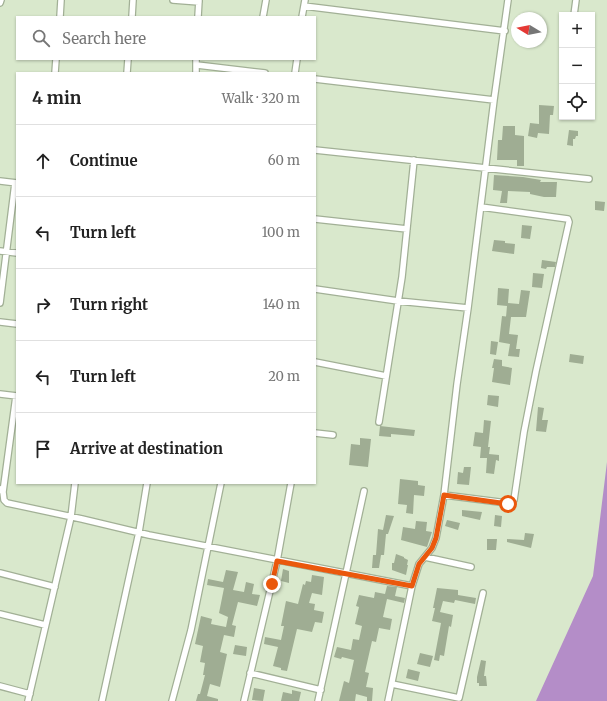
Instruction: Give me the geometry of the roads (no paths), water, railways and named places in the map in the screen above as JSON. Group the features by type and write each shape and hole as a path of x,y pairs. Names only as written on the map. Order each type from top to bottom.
{"street":[{"path":"60,16 61,0"},
{"path":"132,16 133,0"},
{"path":"173,0 199,1 198,16"},
{"path":"263,16 266,0"},
{"path":"388,701 412,586 419,564 432,548 436,538 444,495 457,384 508,0"},
{"path":"574,12 576,0"},
{"path":"302,16 304,3 505,31"},
{"path":"56,60 56,72"},
{"path":"127,72 128,60"},
{"path":"295,72 297,60"},
{"path":"196,72 197,62 259,72"},
{"path":"316,79 494,100"},
{"path":"316,150 589,179"},
{"path":"379,422 402,277 414,160"},
{"path":"0,181 16,183 0,303"},
{"path":"444,495 508,504 514,500 524,432 536,371 569,222 568,219 481,207"},
{"path":"316,219 407,229"},
{"path":"0,251 16,253"},
{"path":"316,289 398,301 468,308"},
{"path":"0,322 16,324"},
{"path":"316,362 386,376"},
{"path":"0,394 16,396"},
{"path":"16,402 2,491 4,500 7,503 277,561 412,586"},
{"path":"316,433 333,435"},
{"path":"28,701 71,516 75,484"},
{"path":"102,701 139,532 147,484"},
{"path":"172,701 191,630 221,484"},
{"path":"244,701 250,673 256,656 277,561 291,484"},
{"path":"318,701 364,491"},
{"path":"425,557 471,567"},
{"path":"0,573 55,587"},
{"path":"392,684 459,698 483,593"},
{"path":"0,614 45,625"},
{"path":"250,673 321,690"},
{"path":"0,686 30,694"}]}
